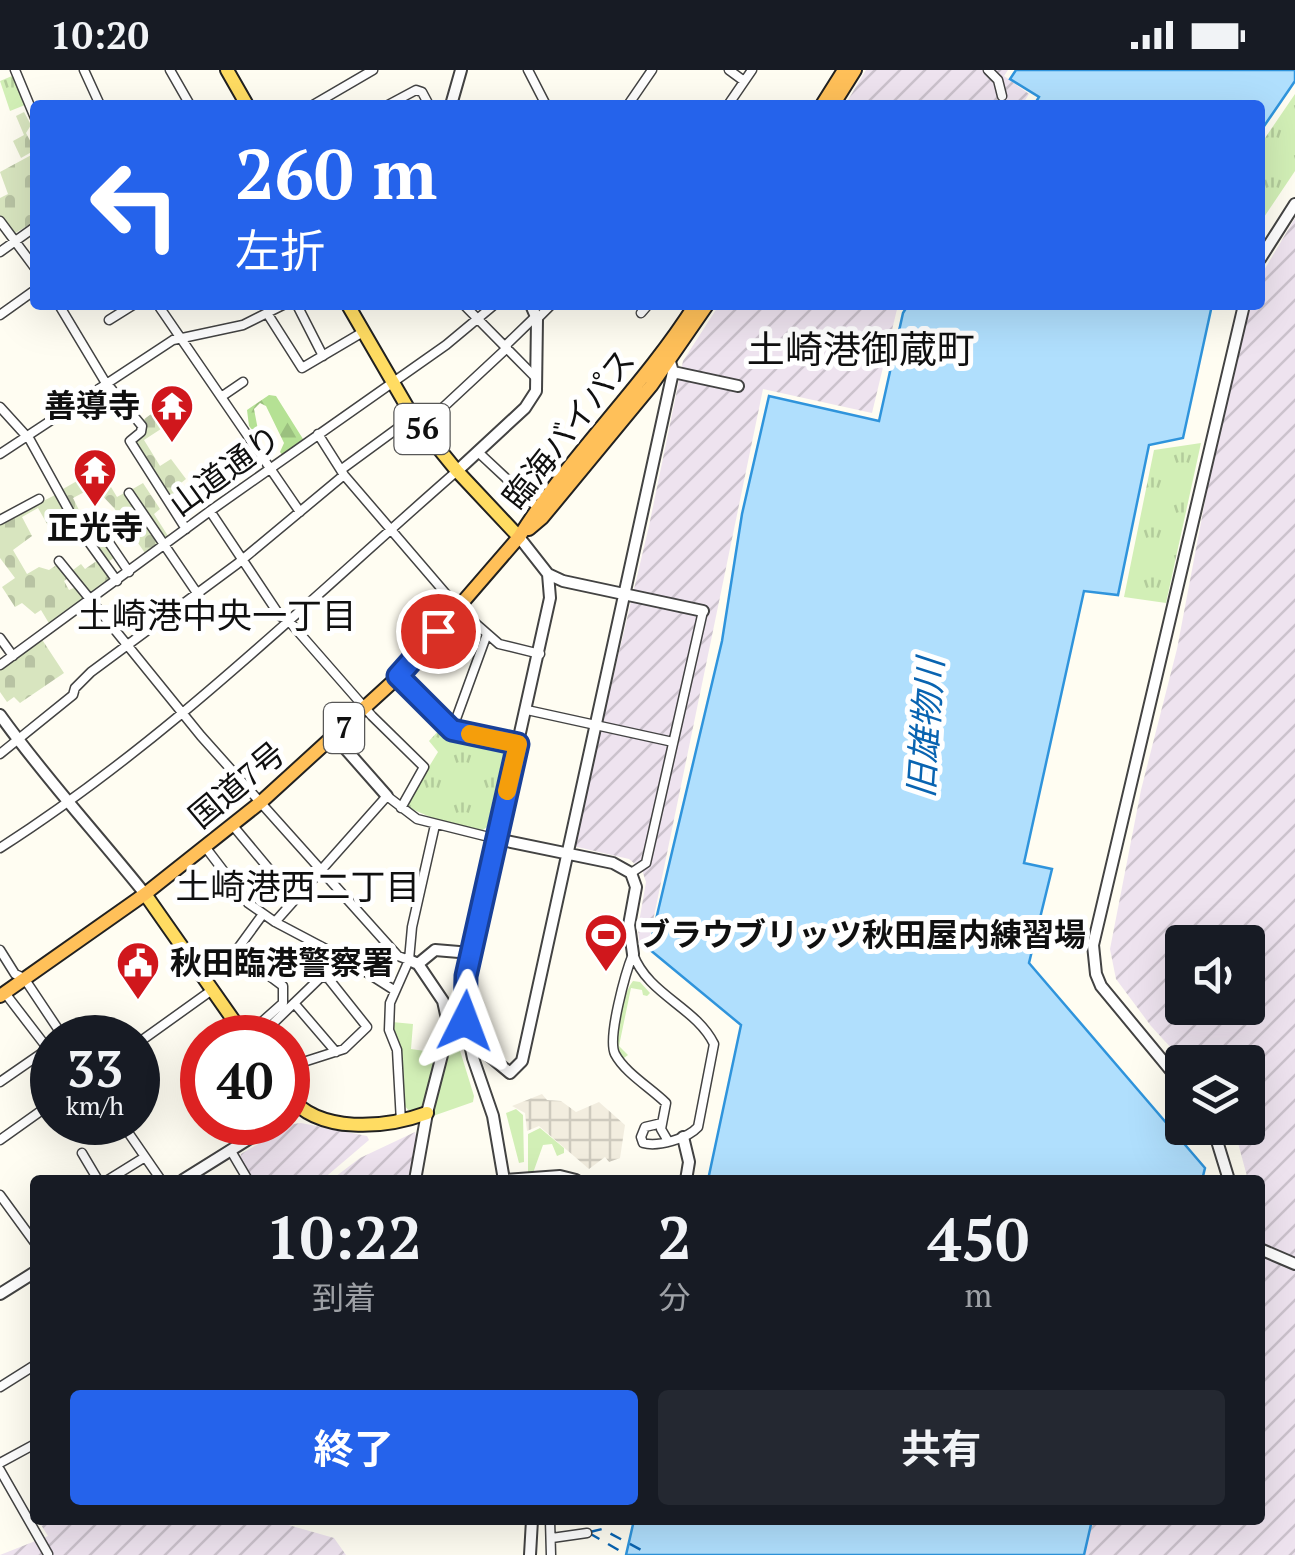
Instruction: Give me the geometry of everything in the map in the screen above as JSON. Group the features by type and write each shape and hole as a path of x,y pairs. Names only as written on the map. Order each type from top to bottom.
{"highway":[{"path":"825,100 844,70"},
{"path":"836,100 855,70"},
{"name":"臨海バイパス","path":"519,537 538,508 669,360 693,310"},
{"name":"臨海バイパス","path":"519,537 542,518 669,360 704,310"},
{"name":"国道7号","path":"2,994 234,827 368,708 519,537"}],"main road":[{"path":"227,70 244,100"},
{"name":"56","path":"351,310 417,422 519,537"},
{"path":"145,894 230,1015"},
{"path":"310,1114 374,1127 427,1113"}],"street":[{"path":"15,70 30,106"},
{"path":"84,70 98,100"},
{"path":"170,70 187,100"},
{"path":"322,100 373,70"},
{"path":"453,100 461,70"},
{"path":"528,70 543,100"},
{"path":"631,100 652,70"},
{"path":"729,70 744,82"},
{"path":"731,100 752,70"},
{"path":"988,70 998,80 1002,96"},
{"path":"397,100 416,90 426,100"},
{"path":"1265,251 1295,204"},
{"path":"0,222 30,261"},
{"path":"0,252 30,230"},
{"path":"0,315 30,294"},
{"path":"62,310 108,384 142,426 130,441 186,529"},
{"path":"109,320 125,310"},
{"path":"161,310 300,512"},
{"path":"0,454 173,340 230,329 272,310"},
{"path":"301,310 324,356"},
{"path":"469,310 536,377"},
{"name":"山道通り","path":"0,665 489,310"},
{"path":"1165,1063 1101,986 1093,946 1243,310"},
{"path":"266,313 302,368 363,332"},
{"path":"0,754 73,696 75,688 91,672 242,559 343,472 417,422 506,347 535,314"},
{"path":"0,848 67,804 182,712 457,471 532,400 536,377 535,314"},
{"path":"471,1048 480,1048 510,1073 522,1062 625,594 669,360 738,386"},
{"path":"221,396 243,382"},
{"path":"0,407 27,436 78,526 117,581"},
{"path":"318,434 389,530 458,608 500,644 540,654"},
{"path":"478,452 538,508"},
{"path":"130,492 197,594"},
{"path":"0,520 38,499"},
{"path":"210,511 280,616 288,620 424,767 401,808"},
{"path":"97,524 129,572"},
{"path":"519,537 548,574 563,581 703,610 646,862 631,873"},
{"path":"59,561 126,646 320,871 398,956 414,962"},
{"path":"504,1175 493,1116 471,1048 464,1002 471,954 540,654 550,598 548,574"},
{"path":"452,730 487,634"},
{"path":"0,638 13,656"},
{"path":"398,676 452,730 518,744"},
{"path":"527,710 673,742"},
{"path":"0,715 67,804 145,894"},
{"path":"335,737 387,796 417,819 497,840 614,863 631,873 636,887 629,925 633,954 648,981 704,1030 714,1044 698,1127 683,1137 647,1145 641,1137 645,1127 662,1123"},
{"path":"274,922 387,796"},
{"path":"416,1175 427,1113 450,1028 443,1002 414,962 412,927 436,825"},
{"path":"234,827 294,899"},
{"path":"206,848 248,903 274,922 394,990"},
{"path":"264,914 236,951 283,986 283,1002 269,1015"},
{"path":"0,950 49,1015"},
{"path":"402,1122 398,1050 389,1030 394,990 414,962 435,950 471,954"},
{"path":"633,954 612,1044 620,1060 666,1103 662,1134 668,1141"},
{"path":"283,1015 321,978 328,978 347,960"},
{"path":"310,1061 344,1049 367,1027 328,978"},
{"path":"160,1027 212,990"},
{"path":"2,994 30,1026"},
{"path":"294,1003 336,1052"},
{"path":"0,1082 30,1062"},
{"path":"0,1140 30,1119"},
{"path":"683,1137 688,1153 686,1175"},
{"path":"137,1145 157,1175"},
{"path":"191,1175 240,1145"},
{"path":"1218,1145 1227,1175"},
{"path":"231,1151 245,1175"},
{"path":"82,1154 95,1175"},
{"path":"116,1175 145,1157"},
{"path":"0,1195 30,1236"},
{"path":"1265,1251 1295,1264"},
{"path":"0,1294 30,1275"},
{"path":"0,1388 30,1368"},
{"path":"30,1447 0,1466 30,1521"},
{"path":"32,1525 48,1554"},
{"path":"530,1555 532,1525"},
{"path":"551,1525 551,1555"},
{"path":"552,1538 588,1533"}],"shaded area":[{"path":"866,70 1008,70 1004,76 1029,94 1025,100 848,100"},
{"path":"1295,218 1295,1555 1084,1555 1091,1525 1265,1525 1265,1175 1247,1175 1239,1145 1265,1145 1265,1045 1168,1045 1116,979 1110,949 1141,790 1177,649 1213,459 1248,310 1265,310 1265,269"},
{"path":"716,310 897,310 872,413 763,389 647,950 640,948 638,928 646,882 642,870 629,859 573,846 649,526 683,361"},
{"path":"542,1094 576,1112 599,1102 625,1125 620,1158 609,1162 605,1157 589,1169 539,1126 527,1131 525,1113 512,1106"},
{"path":"310,1125 367,1136 369,1140 328,1175 249,1175 240,1162 241,1154 257,1145 310,1145"},
{"path":"415,1132 418,1142 412,1175 338,1175 360,1158"},
{"path":"41,1525 288,1525 334,1538 346,1555 0,1555 48,1536"}],"green space":[{"path":"12,76 25,105 10,111 0,81"},
{"path":"1295,94 1295,171 1265,216 1265,138"},
{"path":"24,112 30,123 26,133 30,153 21,158 13,141 24,135 16,116"},
{"path":"30,156 30,224 14,234 0,215 0,198 8,194 0,172"},
{"path":"269,395 276,396 303,439 283,456 280,452 284,443 266,406 260,403 254,409 258,430 254,432 249,426 247,410"},
{"path":"174,397 184,414 144,440 160,466 171,459 186,479 181,483 185,490 172,499 134,441 144,426 143,420"},
{"path":"1201,443 1166,603 1124,597 1154,450"},
{"path":"98,462 101,469 111,464 114,469 105,477 117,497 126,492 162,545 147,556 114,508 94,487 73,498 87,526 91,525 114,558 106,563 82,528 63,489 77,481 74,475"},
{"path":"143,483 160,509 154,514 170,539 164,542 131,490"},
{"path":"57,494 73,522 50,529 38,508 22,517 32,536 13,550 27,574 58,564 69,577 64,581 69,590 76,587 84,598 50,625 41,610 35,614 22,603 15,607 2,587 15,578 0,558 0,523"},
{"path":"98,560 112,580 91,594 73,570 81,564 85,569"},
{"path":"41,638 64,673 20,703 14,697 7,702 0,692 0,670"},
{"path":"441,728 454,737 502,746 487,827 483,830 437,820 405,806 438,752 429,741"},
{"path":"633,981 640,982 650,993 643,995 642,990 631,988 619,1046 628,1055 624,1058 617,1042 618,1020"},
{"path":"392,1022 413,1024 411,1049 439,1053 426,1105 411,1113 403,1104"},
{"path":"454,1031 473,1102 433,1116"},
{"path":"516,1109 523,1115 524,1162 519,1163 506,1113"},
{"path":"540,1128 564,1148 564,1153 557,1156 552,1144 543,1145 533,1173 528,1174 528,1134"}],"water":[{"path":"1016,70 1295,70 1295,81 1265,125 1265,100 1037,100 1039,97 1010,79"},
{"name":"旧雄物川","path":"905,310 1211,310 1183,438 1149,445 1118,595 1084,591 1024,863 1052,869 1029,963 1165,1121 1165,1145 1185,1145 1205,1168 1203,1175 709,1175 741,1025 649,949 722,641 742,514 769,396 879,421"},
{"path":"633,1525 1091,1525 1084,1555 626,1555"}],"ferry route":[{"path":"590,1532 602,1529 644,1555"},
{"path":"589,1533 627,1555"}],"slow traffic":[{"path":"470,734 518,744 507,791"}],"place":[{"name":"善導寺","path":"172,444"},
{"name":"正光寺","path":"95,508"},
{"name":"ブラウブリッツ秋田屋内練習場","path":"606,973"},
{"name":"秋田臨港警察署","path":"138,1001"}],"district":[{"name":"土崎港御蔵町","path":"861,350"},
{"name":"土崎港中央一丁目","path":"217,616"},
{"name":"土崎港西二丁目","path":"298,887"}],"route":[{"path":"438,631 398,676 452,730 518,744 466,976 465,1021"}]}
